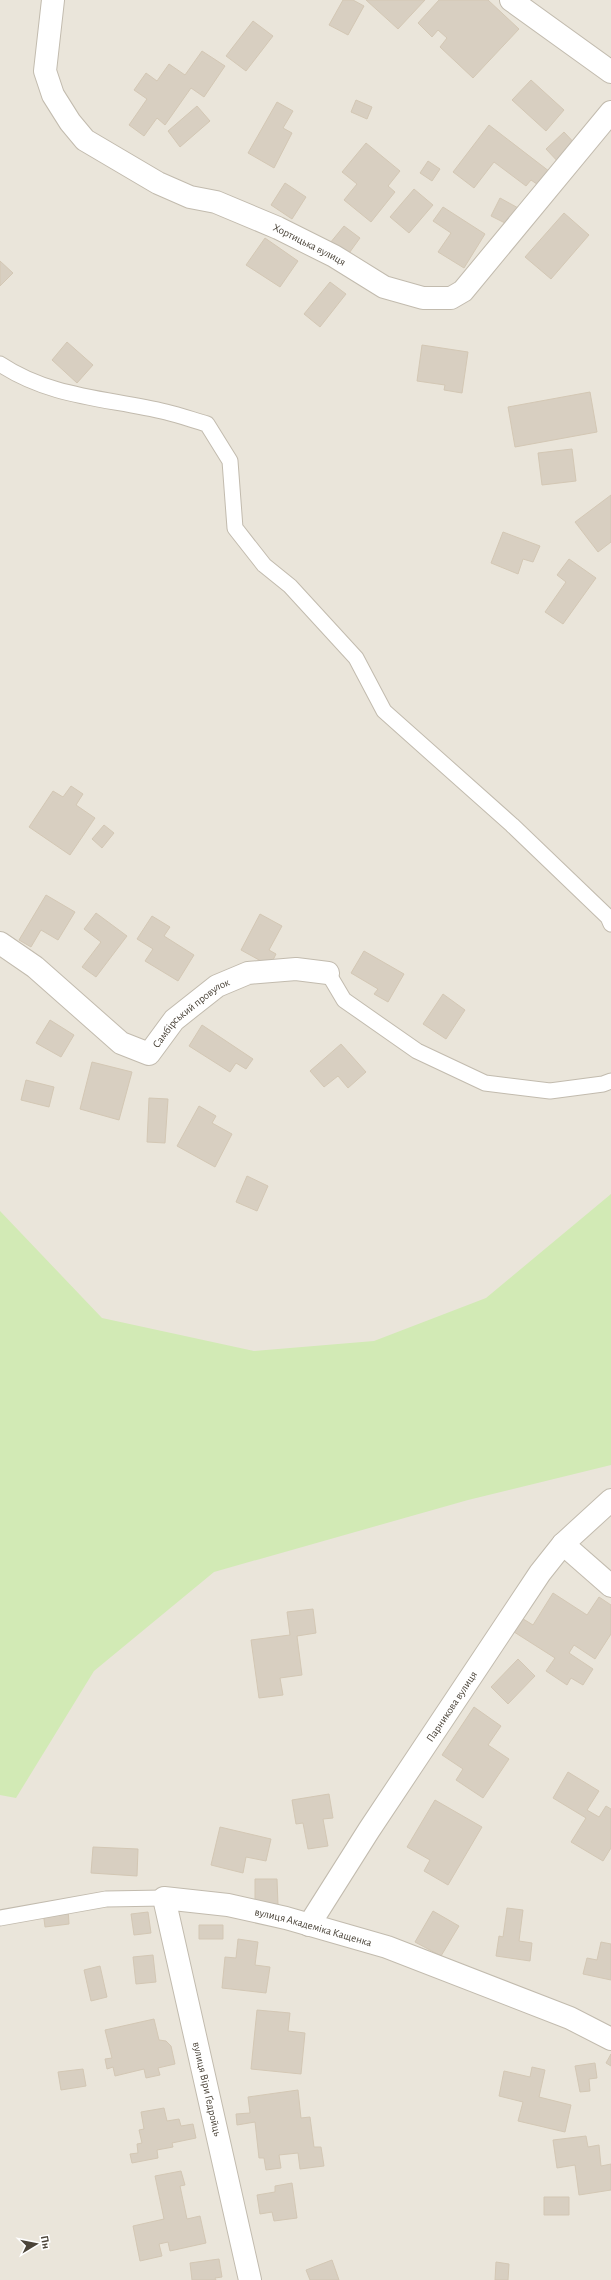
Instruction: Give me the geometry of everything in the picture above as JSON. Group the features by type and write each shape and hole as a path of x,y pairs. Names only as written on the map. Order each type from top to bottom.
{"street":[{"name":"Хортицька вулиця","path":"54,0 45,71 53,94 70,122 86,140 158,183 190,197 216,202 278,228 334,256 384,287 423,298 451,298 463,291 611,112"},
{"path":"511,0 611,72"},
{"name":"Самбірський провулок","path":"0,943 35,967 121,1043 149,1054 174,1020 217,986 248,973 296,968 328,973"},
{"name":"Парникова вулиця","path":"309,1925 382,1810 540,1573 563,1544 611,1500"},
{"path":"563,1544 611,1586"},
{"name":"вулиця Академіка Кащенка","path":"164,1898 228,1905 309,1925 388,1947 484,1983 570,2018 611,2039"},
{"name":"вулиця Віри Ґедройць","path":"164,1898 250,2280"}],"lane":[{"path":"0,364 18,376 74,395 166,412 207,424 230,461 235,528 264,565 290,586 356,658 384,711 512,825 608,917 611,924"},
{"path":"328,973 344,1000 417,1052 485,1083 550,1091 603,1084 611,1081"},
{"name":"вулиця Академіка Кащенка","path":"0,1918 106,1899 164,1898"}],"shaded area":[{"path":"0,0 611,0 611,2280 0,2280"}],"green space":[{"path":"611,1194 611,1465 468,1500 214,1572 94,1671 16,1798 0,1795 0,1211 102,1318 254,1351 374,1341 486,1298"}],"building":[{"path":"343,0 353,0 364,6 348,35 329,25"},
{"path":"366,0 425,0 398,29"},
{"path":"439,0 488,0 519,29 473,78 440,47 447,38 438,30 432,37 418,23"},
{"path":"253,21 273,36 246,71 226,56"},
{"path":"202,51 225,66 204,97 191,88 165,125 157,118 144,136 129,125 147,99 134,90 146,73 157,81 169,64 185,75"},
{"path":"531,80 564,110 546,131 512,100"},
{"path":"356,100 372,107 367,119 351,112"},
{"path":"277,102 293,111 283,128 292,133 274,168 248,153"},
{"path":"197,106 210,121 180,147 168,131"},
{"path":"489,125 554,175 544,189 531,180 526,186 494,162 474,188 453,172"},
{"path":"564,132 580,149 562,166 546,149"},
{"path":"366,143 400,171 388,186 395,192 371,222 344,200 357,184 342,172"},
{"path":"428,161 440,169 432,181 420,173"},
{"path":"285,183 306,197 292,219 271,205"},
{"path":"414,189 433,205 409,233 390,217"},
{"path":"500,198 520,209 511,226 491,216"},
{"path":"443,207 485,234 464,268 438,252 451,233 433,221"},
{"path":"564,213 589,235 551,279 525,257"},
{"path":"344,226 360,238 347,256 330,243"},
{"path":"265,238 298,261 280,287 246,265"},
{"path":"0,261 13,273 0,286"},
{"path":"330,282 346,294 320,327 304,314"},
{"path":"67,342 93,365 77,383 52,360"},
{"path":"422,345 468,352 462,393 444,390 445,385 417,381"},
{"path":"590,392 597,432 515,447 508,407"},
{"path":"572,449 576,481 542,485 538,453"},
{"path":"611,495 611,542 598,552 575,522"},
{"path":"503,532 540,546 533,562 523,559 518,574 491,563"},
{"path":"569,559 596,578 563,624 545,612 566,582 557,575"},
{"path":"71,786 83,794 76,805 95,818 70,855 29,827 53,791 63,797"},
{"path":"104,825 114,833 102,848 92,839"},
{"path":"46,895 75,912 58,940 41,930 31,947 19,940"},
{"path":"96,913 127,936 96,977 82,967 101,942 84,929"},
{"path":"260,914 282,926 269,950 276,954 270,966 241,950"},
{"path":"152,916 170,927 164,936 194,955 178,981 145,961 153,949 137,939"},
{"path":"364,951 404,974 388,1002 374,994 378,989 351,973"},
{"path":"443,994 465,1010 446,1039 423,1024"},
{"path":"50,1020 74,1035 61,1057 36,1043"},
{"path":"202,1025 253,1059 246,1069 236,1063 230,1072 189,1046"},
{"path":"341,1044 366,1072 348,1088 338,1076 324,1087 310,1071"},
{"path":"92,1062 132,1072 119,1120 80,1109"},
{"path":"26,1080 54,1087 49,1107 21,1100"},
{"path":"149,1098 168,1099 165,1143 147,1142"},
{"path":"199,1106 216,1116 212,1123 232,1134 215,1167 177,1146"},
{"path":"247,1176 268,1186 257,1211 236,1202"},
{"path":"553,1593 587,1615 599,1597 611,1605 611,1634 595,1659 574,1645 569,1653 593,1669 583,1685 571,1678 567,1685 546,1671 555,1658 511,1630 520,1617 533,1625"},
{"path":"313,1609 316,1633 297,1636 302,1675 280,1678 283,1695 259,1698 251,1640 290,1635 287,1612"},
{"path":"518,1659 535,1676 508,1704 491,1687"},
{"path":"474,1707 501,1726 488,1745 509,1759 483,1798 456,1780 463,1769 442,1755"},
{"path":"568,1772 599,1791 587,1810 599,1817 606,1806 611,1809 611,1848 603,1861 571,1842 586,1818 553,1798"},
{"path":"329,1794 333,1818 323,1819 328,1846 308,1849 303,1823 296,1824 292,1800"},
{"path":"435,1800 482,1827 448,1885 424,1871 430,1860 407,1847"},
{"path":"220,1827 271,1839 266,1861 246,1857 243,1873 211,1865"},
{"path":"93,1847 138,1849 137,1876 91,1873"},
{"path":"255,1879 277,1879 278,1905 255,1905"},
{"path":"68,1908 69,1924 45,1927 43,1911"},
{"path":"507,1908 523,1910 519,1941 532,1943 530,1961 496,1956 499,1936 503,1937"},
{"path":"433,1911 459,1926 441,1956 415,1942"},
{"path":"148,1912 151,1933 134,1935 131,1914"},
{"path":"199,1925 223,1925 223,1939 199,1939"},
{"path":"238,1939 258,1942 255,1965 270,1967 266,1993 222,1988 225,1957 236,1958"},
{"path":"601,1942 611,1944 611,1980 583,1974 587,1958 597,1960"},
{"path":"153,1955 156,1982 136,1984 133,1957"},
{"path":"100,1966 107,1997 91,2001 84,1970"},
{"path":"257,2010 290,2013 288,2031 305,2033 301,2074 251,2069"},
{"path":"154,2019 159,2040 166,2041 171,2046 175,2064 158,2068 160,2075 146,2078 144,2069 115,2076 113,2067 107,2069 105,2059 112,2058 105,2030"},
{"path":"611,2054 611,2066 606,2063"},
{"path":"595,2063 597,2078 589,2079 590,2091 580,2092 575,2066"},
{"path":"532,2067 545,2070 539,2097 571,2105 565,2132 518,2121 523,2102 499,2096 504,2071 530,2077"},
{"path":"83,2069 86,2086 61,2090 58,2072"},
{"path":"298,2090 301,2118 310,2117 314,2147 321,2147 324,2166 300,2169 298,2153 279,2155 281,2168 266,2170 264,2158 259,2158 255,2122 237,2125 236,2114 250,2113 248,2097"},
{"path":"164,2108 167,2121 179,2119 181,2126 193,2124 196,2138 172,2143 173,2147 157,2150 158,2158 132,2163 130,2154 138,2153 137,2144 142,2143 139,2130 144,2129 141,2112"},
{"path":"586,2136 588,2147 599,2145 601,2166 611,2164 611,2190 579,2195 575,2165 557,2168 553,2140"},
{"path":"181,2171 185,2185 180,2186 187,2219 200,2216 206,2243 170,2251 168,2242 159,2244 162,2256 140,2261 133,2226 164,2219 155,2176"},
{"path":"292,2183 297,2218 274,2221 272,2212 260,2214 257,2195 275,2192 275,2186"},
{"path":"544,2197 569,2197 569,2215 544,2215"},
{"path":"219,2259 222,2277 215,2278 216,2280 192,2280 190,2263"},
{"path":"332,2260 339,2280 310,2280 306,2270"},
{"path":"496,2262 509,2264 508,2280 495,2280"}]}
